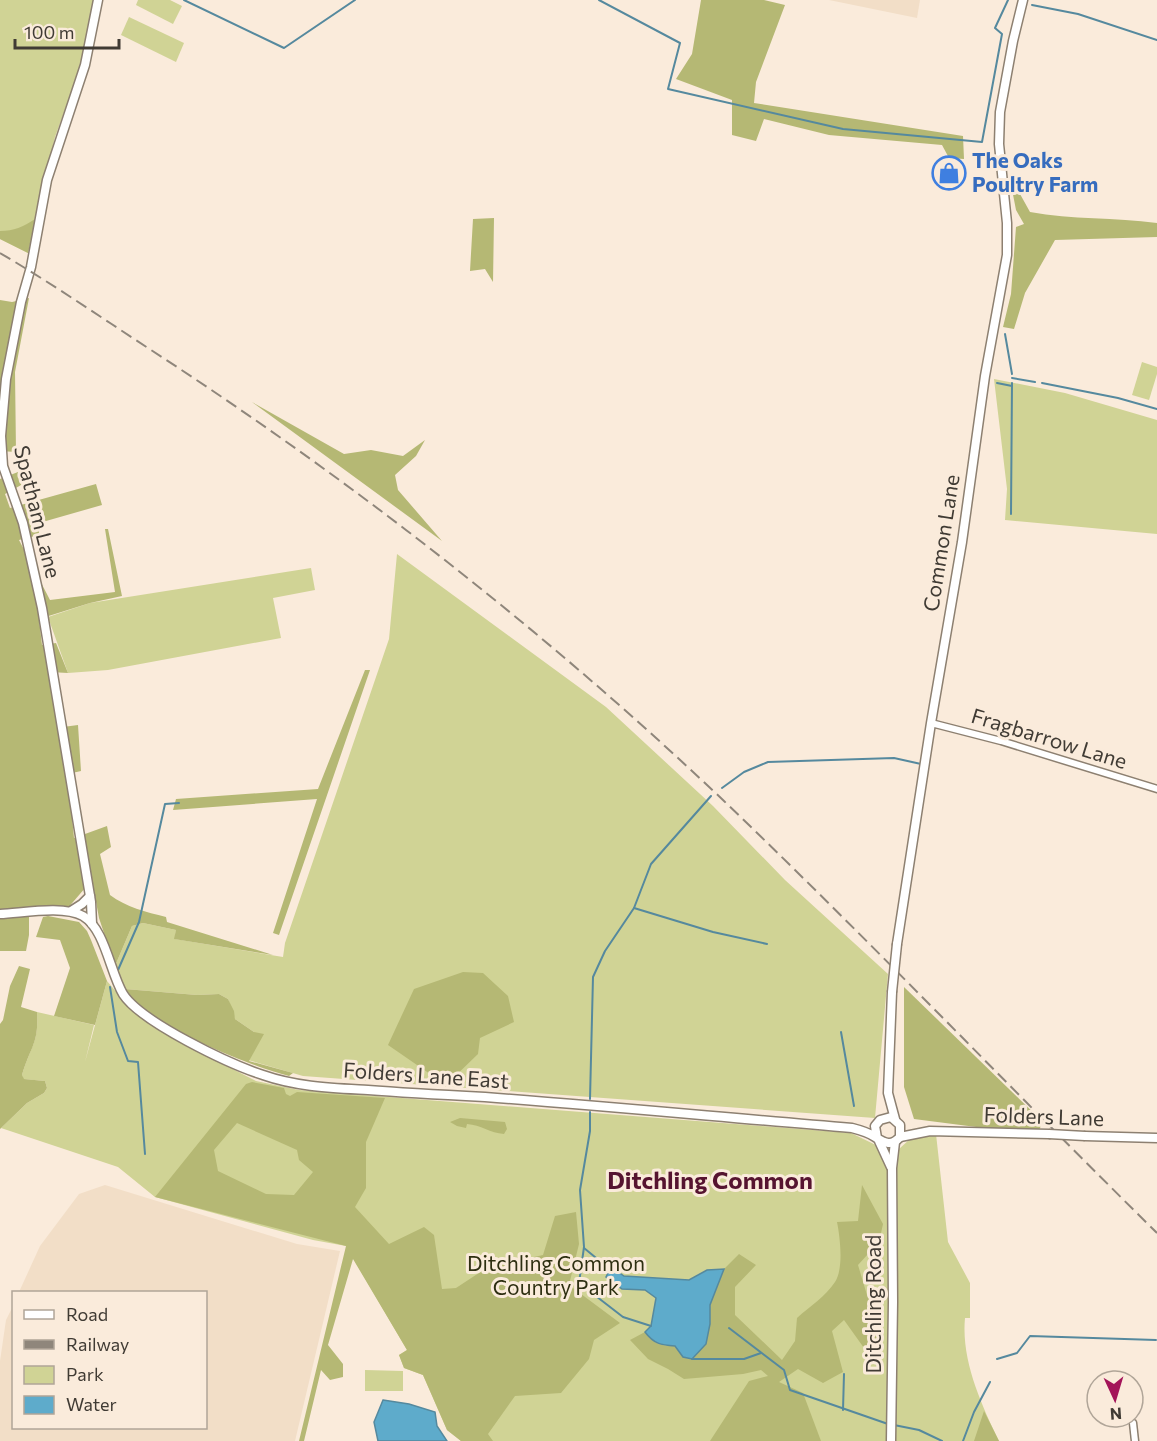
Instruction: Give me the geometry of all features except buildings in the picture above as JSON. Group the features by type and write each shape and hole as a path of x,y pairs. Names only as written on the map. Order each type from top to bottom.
{"street":[{"name":"Spatham Lane","path":"92,924 90,896 42,608 23,523 3,466 1,436 6,379 21,302 31,267 45,189 86,65 98,0"},
{"name":"Common Lane","path":"878,1121 885,1109 888,1093 892,992 897,944 1007,255 999,144 1000,112 1023,0"},
{"name":"Fragbarrow Lane","path":"931,723 1001,741 1157,789"},
{"path":"71,911 90,896"},
{"path":"0,914 71,911 82,915 92,924"},
{"name":"Folders Lane East","path":"92,924 120,987 136,1009 182,1037 246,1069 272,1078 325,1087 528,1100 852,1128 878,1139"},
{"name":"Common Lane","path":"888,1093 897,1120"},
{"path":"887,1117 897,1120 902,1129 898,1139 888,1144 878,1139 875,1130 878,1121 887,1117"},
{"name":"Folders Lane","path":"897,1120 909,1127 930,1131 1157,1138"},
{"name":"Folders Lane East","path":"852,1128 878,1121"},
{"name":"Folders Lane","path":"898,1139 930,1131"},
{"name":"Ditchling Road","path":"878,1139 891,1167"},
{"name":"Ditchling Road","path":"891,1441 893,1302 891,1167 898,1139"}],"shaded area":[{"path":"829,0 920,0 917,18"},
{"path":"105,1185 297,1244 340,1251 295,1441 0,1441 0,1361 6,1320 12,1308 12,1429 207,1429 207,1291 19,1291 40,1246 79,1194"}],"green space":[{"path":"0,0 96,0 94,30 55,137 28,253 0,239"},
{"path":"138,0 170,0 182,6 173,24 136,5"},
{"path":"701,0 764,0 785,5 756,82 754,103 963,136 964,159 949,158 942,145 829,135 764,119 756,141 732,135 732,100 676,79 692,54"},
{"path":"129,17 184,43 176,62 121,35"},
{"path":"1009,174 1030,212 1157,223 1157,237 1055,240 1025,293 1014,329 1003,327 1011,294 1016,227 1024,224 1016,210"},
{"path":"494,218 493,282 485,269 470,271 473,219"},
{"path":"35,219 28,253 0,239 0,231 18,228"},
{"path":"29,298 15,372 16,452 0,451 0,300 12,302"},
{"path":"1142,362 1157,367 1149,400 1132,395"},
{"path":"994,379 1065,393 1157,420 1157,534 1005,520 1007,489"},
{"path":"252,402 344,454 371,450 403,456 425,440 416,456 395,475 398,490 442,541"},
{"path":"18,472 23,484 5,494 10,508 96,484 102,505 39,523 39,535 19,540 50,600 115,592 105,529 108,529 122,596 39,619 42,645 56,643 68,673 50,672 63,727 78,725 81,771 68,774 74,838 107,826 111,847 100,854 110,895 116,899 136,909 166,917 167,922 273,955 174,939 176,930 143,923 132,926 115,966 99,918 92,880 67,909 29,912 26,951 0,951 0,479"},
{"path":"397,554 606,707 713,806 785,880 888,974 875,1118 303,1076 248,1060 252,1055 254,1032 235,1019 228,999 219,994 197,995 125,989 115,966 132,926 143,923 176,930 175,939 283,957 285,943 389,639"},
{"path":"311,568 315,590 273,598 281,638 108,670 68,673 48,617 90,603"},
{"path":"365,670 370,670 279,935 273,933 317,799 173,810 176,799 318,789"},
{"path":"43,917 79,922 91,940 107,981 95,1025 54,1016 70,968 60,940 36,937"},
{"path":"19,966 30,969 21,1007 37,1012 37,1031 22,1075 24,1079 45,1081 47,1088 44,1093 27,1103 0,1129 0,1024 3,1020 10,986"},
{"path":"463,972 483,973 508,996 514,1022 480,1038 478,1054 446,1085 388,1045 414,989"},
{"name":"Ditchling Common Country Park","path":"107,981 129,1007 174,1039 256,1081 299,1090 851,1133 882,1148 899,1149 910,1139 936,1134 948,1242 970,1283 970,1318 965,1318 969,1366 979,1397 999,1441 461,1441 447,1430 423,1375 404,1368 399,1355 407,1350 346,1246 313,1240 155,1197 118,1167 1,1128 27,1103 44,1093 47,1088 45,1081 23,1079 22,1075 37,1031 37,1012 94,1025 85,1062"},
{"path":"904,987 1043,1122 1039,1130 984,1128 914,1119 904,1087"},
{"path":"125,989 197,995 219,994 228,999 235,1019 254,1032 264,1034 249,1061 293,1073 289,1076 272,1071 200,1042 153,1016 135,1002"},
{"path":"252,1082 284,1088 286,1094 290,1096 297,1092 385,1098 366,1142 366,1188 355,1207 389,1244 424,1227 434,1235 442,1289 456,1288 488,1267 543,1255 555,1216 576,1212 579,1244 569,1285 620,1323 594,1340 589,1359 561,1393 515,1396 488,1434 493,1441 461,1441 447,1430 423,1375 404,1368 399,1355 407,1350 353,1259 328,1345 343,1364 343,1377 330,1380 321,1370 304,1441 299,1441 346,1246 155,1197 246,1084","holes":["237,1123 297,1150 299,1160 313,1172 294,1195 266,1194 218,1171 214,1150"]},
{"path":"460,1118 505,1122 507,1129 504,1134 467,1124 466,1128 457,1126 450,1122"},
{"path":"862,1185 883,1224 879,1242 858,1265 867,1295 882,1307 879,1369 844,1320 832,1331 843,1372 823,1383 798,1369 779,1382 803,1393 821,1441 710,1441 749,1381 768,1376 761,1370 743,1374 684,1379 648,1359 630,1340 645,1332 658,1344 675,1346 683,1357 710,1324 710,1305 724,1269 739,1254 756,1265 735,1287 735,1315 782,1360 795,1341 797,1318 827,1292 838,1276 840,1252 837,1222 858,1221"},
{"path":"365,1370 403,1371 403,1391 365,1391"},
{"path":"984,1411 999,1441 974,1441"}],"water":[{"path":"611,1267 624,1276 689,1280 707,1270 724,1269 710,1305 710,1324 706,1344 692,1359 683,1357 675,1346 658,1343 648,1336 645,1332 651,1326 656,1298 645,1290 622,1289 606,1277"},
{"path":"383,1400 409,1404 435,1412 437,1426 447,1441 378,1441 374,1422"}],"waterway":[{"path":"184,0 284,48 355,0"},
{"path":"599,0 680,43 668,89 843,129 982,142 1002,34 995,28 1008,0"},
{"path":"1032,5 1078,14 1157,40"},
{"path":"1005,334 1012,374"},
{"path":"1012,378 1035,382"},
{"path":"997,383 1012,386"},
{"path":"1011,514 1012,383"},
{"path":"1042,383 1118,398 1157,409"},
{"path":"722,788 744,772 768,762 894,758 921,764"},
{"path":"590,1099 593,977 605,951 634,908 651,864 711,796"},
{"path":"118,970 139,922 165,804 179,803"},
{"path":"634,908 713,932 767,944"},
{"path":"110,987 117,1032 128,1061 138,1062 145,1154"},
{"path":"841,1032 854,1106"},
{"path":"590,1112 590,1131 580,1190 584,1247 579,1283 623,1317 651,1326"},
{"path":"584,1248 611,1267"},
{"path":"729,1328 784,1370 790,1390 888,1424"},
{"path":"997,1359 1017,1353 1030,1336 1156,1340"},
{"path":"692,1359 744,1359 761,1353"},
{"path":"843,1410 844,1374"},
{"path":"963,1441 974,1412 990,1382"},
{"path":"894,1425 919,1430 942,1441"}],"railway":[{"path":"0,253 148,348 300,451 446,561 588,678 657,739 779,854 1157,1233"}],"place":[{"name":"The Oaks Poultry Farm","path":"949,173"}],"district":[{"name":"Ditchling Common","path":"710,1181"}]}
